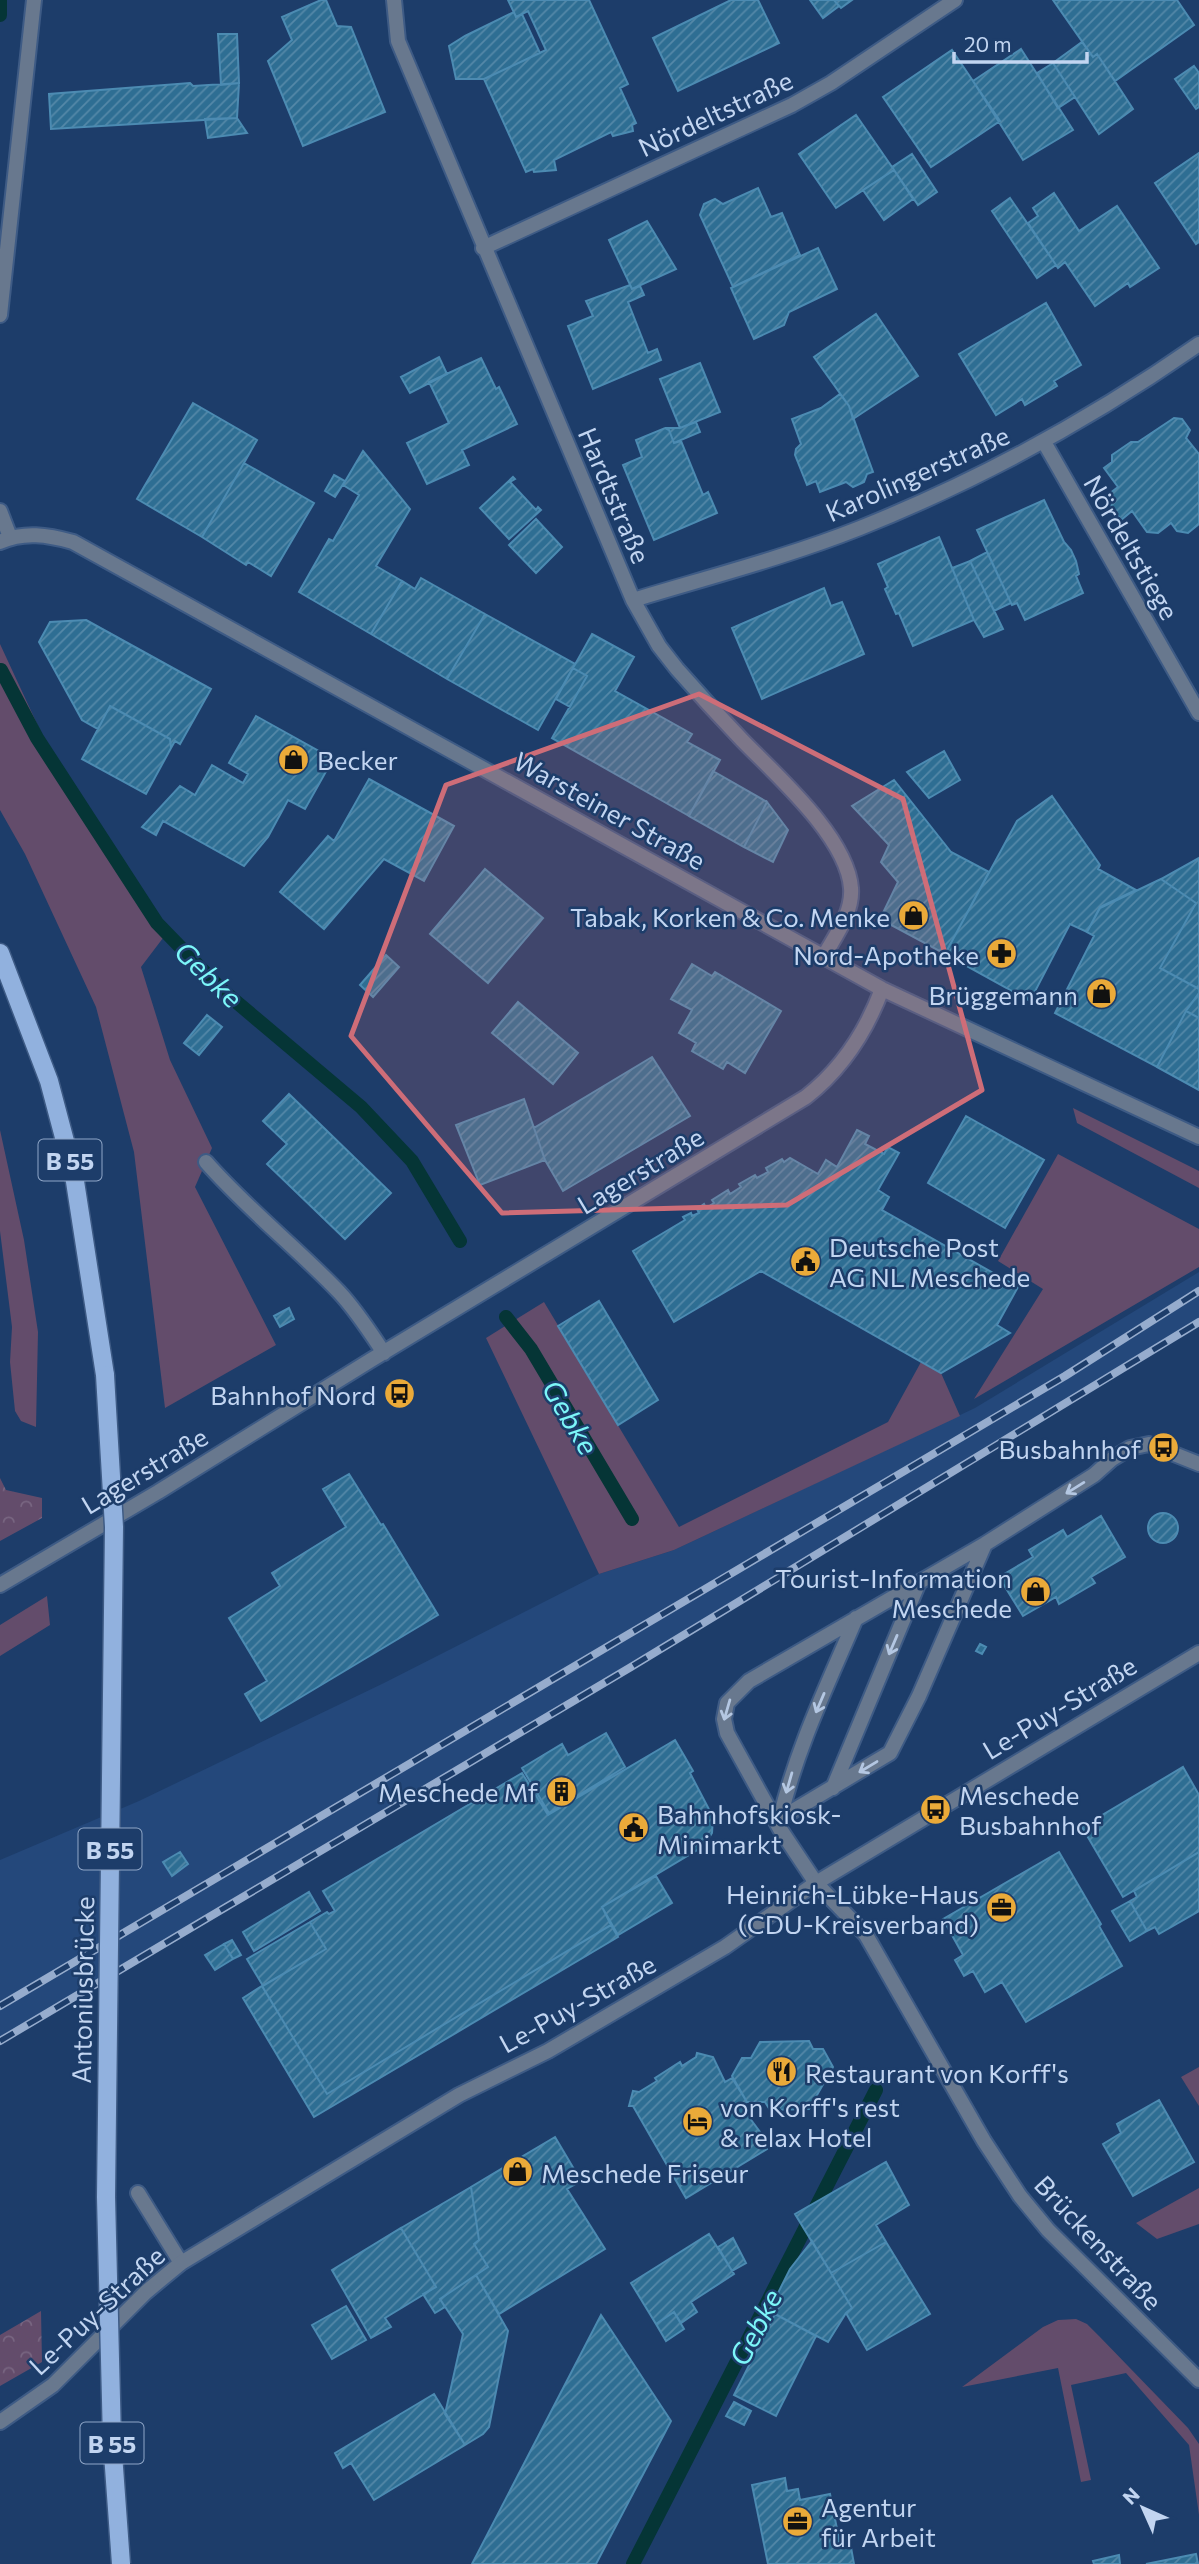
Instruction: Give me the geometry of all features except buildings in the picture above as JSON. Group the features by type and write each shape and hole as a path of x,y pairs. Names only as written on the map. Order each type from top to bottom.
{"main road":[{"name":"Antoniusbrücke","path":"0,953 50,1081 74,1175 105,1375 114,1527 106,2210 112,2440 121,2564"}],"street":[{"path":"0,315 34,0"},
{"name":"Hardtstraße","path":"394,0 398,41 633,600 659,646 677,669 806,806 844,862 851,888 847,913 824,956"},
{"name":"Nördeltstraße","path":"483,248 792,105 831,83 956,0"},
{"name":"Karolingerstraße","path":"633,600 859,528 944,491 1044,442 1130,391 1199,344"},
{"name":"Nördeltstiege","path":"1044,442 1199,713"},
{"path":"0,511 5,539"},
{"name":"Warsteiner Straße","path":"5,539 43,534 73,541 882,989 1199,1137"},
{"name":"Lagerstraße","path":"0,1585 158,1492 806,1097 838,1068 862,1036 872,1018 882,989"},
{"path":"205,1163 249,1209 339,1292 384,1353"},
{"name":"Brückenstraße","path":"1199,1464 1149,1444 1130,1448 1094,1475 985,1544 749,1681 727,1703 724,1719 727,1733 816,1883 866,1936 978,2131 1020,2196 1048,2230 1199,2380"},
{"path":"778,1820 890,1753 919,1696 985,1544"},
{"path":"833,1788 919,1582"},
{"path":"778,1820 801,1747 856,1618"},
{"name":"Le-Puy-Straße","path":"0,2422 53,2385 146,2291 181,2263 459,2095 548,2051 725,1947 816,1883 1199,1653"},
{"path":"138,2193 181,2263"}],"highlighted area":[{"path":"699,694 903,799 982,1090 787,1205 502,1213 351,1036 446,785"}],"shaded area":[{"path":"1199,1272 1199,1326 0,2039 0,1860 139,1801 384,1683 599,1574 674,1550 975,1408"}],"green space":[{"path":"0,644 45,741 99,843 163,938 141,967 170,1060 212,1148 195,1187 276,1345 165,1408 134,1152 96,1007 25,854 0,810"},
{"path":"1073,1108 1199,1171 1199,1188 1077,1123"},
{"path":"0,1130 24,1240 38,1332 36,1427 21,1421 15,1411 10,1362 12,1327 0,1231"},
{"path":"1058,1154 1199,1229 1199,1267 974,1399 1043,1289 998,1261"},
{"path":"544,1302 679,1527 888,1422 921,1362 941,1373 960,1416 674,1550 599,1574 486,1338"},
{"path":"0,1478 6,1490 42,1498 42,1518 0,1541"},
{"path":"47,1596 50,1625 0,1656 0,1625"},
{"path":"1199,2067 1199,2106 1181,2077"},
{"path":"1199,2188 1199,2224 1157,2239 1136,2223"},
{"path":"41,2311 42,2362 0,2386 0,2335"},
{"path":"1076,2319 1087,2324 1099,2336 1188,2428 1199,2444 1199,2515 1189,2445 1126,2373 1071,2385 1091,2480 1081,2482 1058,2368 962,2387 1043,2327 1058,2320"}],"waterway":[{"name":"Gebke","path":"0,0 0,15"},
{"name":"Gebke","path":"1,670 37,738 157,923 221,989 361,1107 412,1161 460,1241"},
{"name":"Gebke","path":"506,1317 531,1349 632,1519"},
{"name":"Gebke","path":"633,2564 876,2090"}],"railway":[{"path":"0,2006 1065,1376 1199,1291"},
{"path":"0,2041 631,1667 1199,1322"}],"place":[{"name":"Becker","path":"294,759"},
{"name":"Tabak, Korken & Co. Menke","path":"913,916"},
{"name":"Nord-Apotheke","path":"1002,954"},
{"name":"Brüggemann","path":"1101,994"},
{"name":"Deutsche Post AG NL Meschede","path":"806,1261"},
{"name":"Bahnhof Nord","path":"399,1394"},
{"name":"Busbahnhof","path":"1164,1448"},
{"name":"Tourist-Information Meschede","path":"1035,1592"},
{"name":"Meschede Mf","path":"561,1791"},
{"name":"Meschede Busbahnhof","path":"936,1809"},
{"name":"Bahnhofskiosk- Minimarkt","path":"634,1828"},
{"name":"Heinrich-Lübke-Haus (CDU-Kreisverband)","path":"1002,1908"},
{"name":"Restaurant von Korff's","path":"782,2072"},
{"name":"von Korff's rest & relax Hotel","path":"697,2121"},
{"name":"Meschede Friseur","path":"518,2172"},
{"name":"Agentur für Arbeit","path":"798,2521"}]}
